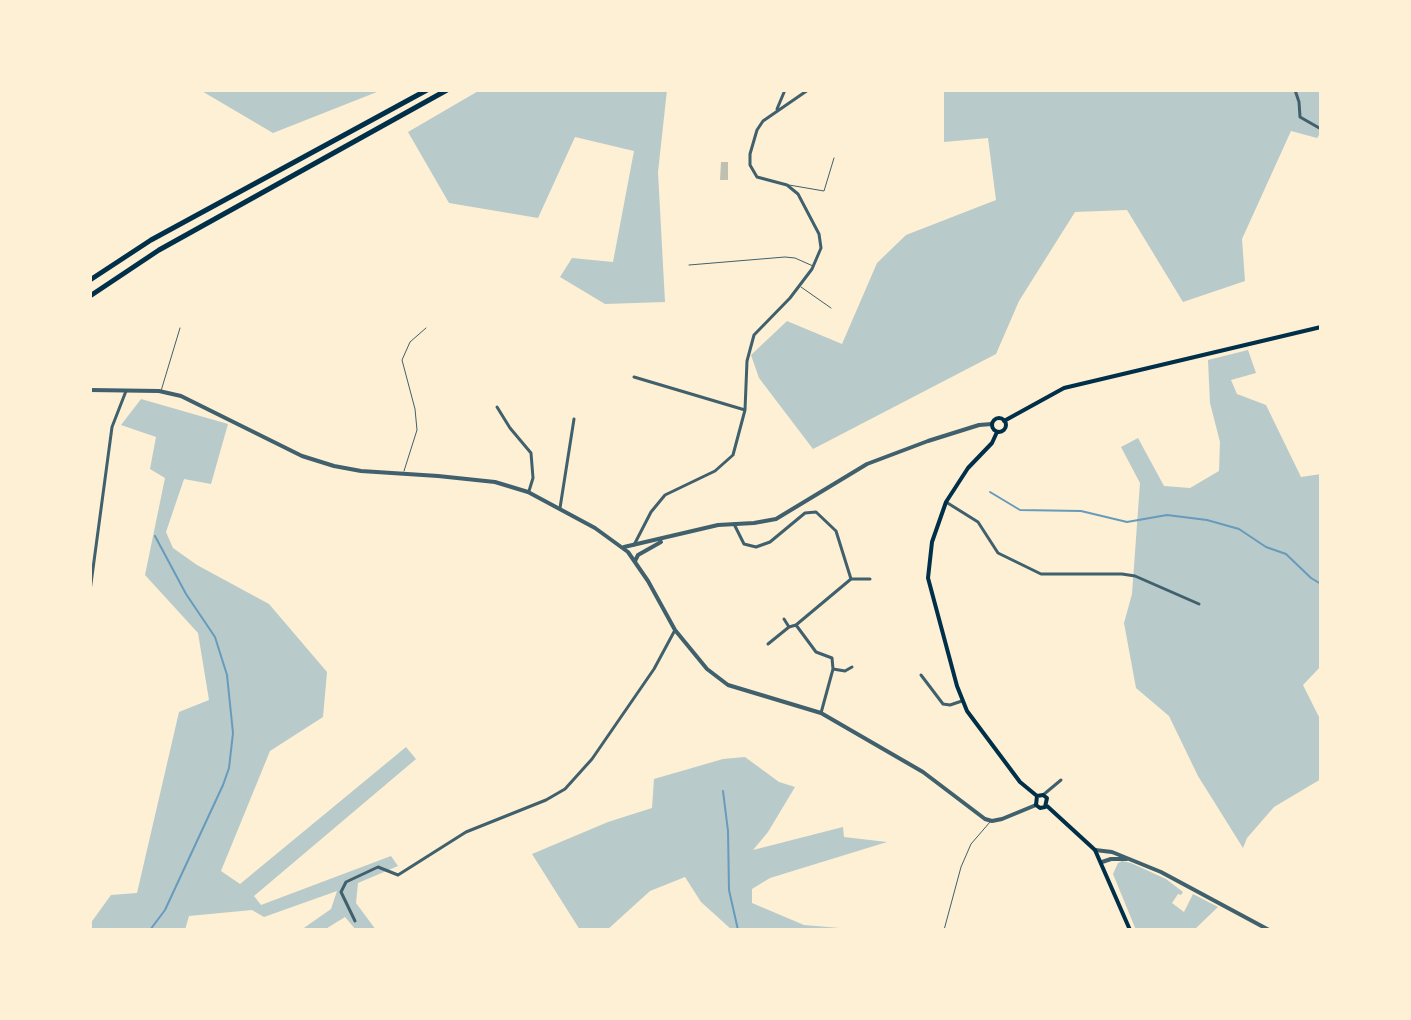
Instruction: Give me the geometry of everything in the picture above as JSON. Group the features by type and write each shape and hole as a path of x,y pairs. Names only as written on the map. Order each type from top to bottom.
{"highway":[{"path":"90,280 189,218 427,90"},
{"path":"90,296 159,250 447,90"}],"main road":[{"path":"997,432 992,424 996,419 1004,421 1064,388 1321,327"},
{"path":"1004,421 1005,429 997,432 992,443 968,468 946,502 932,542 928,568 930,587 962,701 972,720 1020,782 1048,799 1047,806"},
{"path":"1040,796 1036,805 1040,808 1047,806"},
{"path":"1047,806 1095,850 1130,930"}],"street":[{"path":"774,112 785,90"},
{"path":"641,553 642,527 665,495 715,471 733,455 745,410 747,361 754,335 799,286 821,248 819,234 798,194 787,185 757,177 750,165 757,130 774,112 808,90"},
{"path":"1295,90 1300,117 1321,129"},
{"path":"634,377 745,410"},
{"path":"90,390 161,391 194,400 294,452 324,464 361,471 495,482 528,492 595,528 622,547 635,561 675,630 707,669 728,685 821,713 923,772 992,821 1036,805"},
{"path":"90,591 112,427 126,390"},
{"path":"497,407 531,453 533,478 528,492"},
{"path":"560,508 574,419"},
{"path":"622,547 697,530 776,519 867,464 967,429 992,424"},
{"path":"946,502 978,522 998,553 1041,574 1135,576 1199,604"},
{"path":"734,524 744,544 756,547 770,542 805,513 816,512 836,531 851,579"},
{"path":"639,544 642,527"},
{"path":"635,561 641,553 667,539"},
{"path":"768,644 851,579 870,579"},
{"path":"784,619 789,627"},
{"path":"796,625 816,652 832,658 833,669 821,713"},
{"path":"355,921 341,892 346,882 378,867 398,875 466,832 546,800 565,789 592,759 654,669 675,630"},
{"path":"833,669 845,671 852,667"},
{"path":"921,675 943,704 962,701"},
{"path":"1040,796 1061,780"},
{"path":"1095,850 1112,852 1163,872 1269,930"},
{"path":"1102,862 1131,859"}],"lane":[{"path":"787,185 824,191 834,158"},
{"path":"689,265 785,257 813,266"},
{"path":"799,286 831,308"},
{"path":"161,391 180,328"},
{"path":"404,474 417,430 415,409 402,360 410,342 426,328"},
{"path":"944,930 961,867 971,844 986,824 992,821"}],"shaded area":[{"path":"200,90 382,90 273,133"},
{"path":"480,90 667,90 658,172 665,302 605,304 560,277 572,258 613,262 634,151 575,137 538,218 449,203 408,132"},
{"path":"944,90 1321,90 1321,132 1317,138 1291,131 1242,239 1245,281 1183,302 1127,210 1075,212 1019,301 996,354 813,449 759,378 751,355 787,321 842,344 877,263 906,235 996,200 988,138 944,142"},
{"path":"1248,350 1256,373 1231,380 1237,394 1266,405 1301,477 1321,474 1321,666 1303,685 1321,721 1321,779 1274,807 1247,838 1243,848 1198,776 1169,716 1136,688 1124,623 1132,594 1140,483 1121,447 1138,438 1164,486 1190,488 1219,471 1220,442 1210,403 1208,360"},
{"path":"141,399 228,424 211,484 184,479 166,532 173,548 197,565 269,604 327,672 323,717 270,751 221,871 240,884 406,747 416,759 254,896 261,905 391,856 398,866 358,883 356,903 376,930 356,930 345,917 324,930 301,930 331,909 337,891 264,917 252,910 189,916 185,930 90,930 90,924 111,895 137,893 179,712 209,700 198,633 145,575 165,478 150,469 156,437 121,425"},
{"path":"745,757 779,782 795,787 768,832 753,850 843,827 844,837 887,842 770,878 752,889 752,903 804,925 864,930 732,930 701,902 685,877 650,891 607,930 580,930 532,854 608,822 652,808 654,779 723,759"},
{"path":"1122,861 1166,879 1183,892 1172,903 1184,912 1193,894 1218,907 1194,930 1136,930 1113,874"}],"building":[{"path":"721,162 728,162 728,180 720,180"}],"waterway":[{"path":"990,492 1020,510 1081,511 1127,522 1167,515 1207,520 1239,529 1266,547 1286,554 1321,584"},
{"path":"150,930 165,910 223,785 229,768 233,733 227,675 215,637 186,594 155,536"},
{"path":"723,791 728,831 729,890 738,930"}]}
